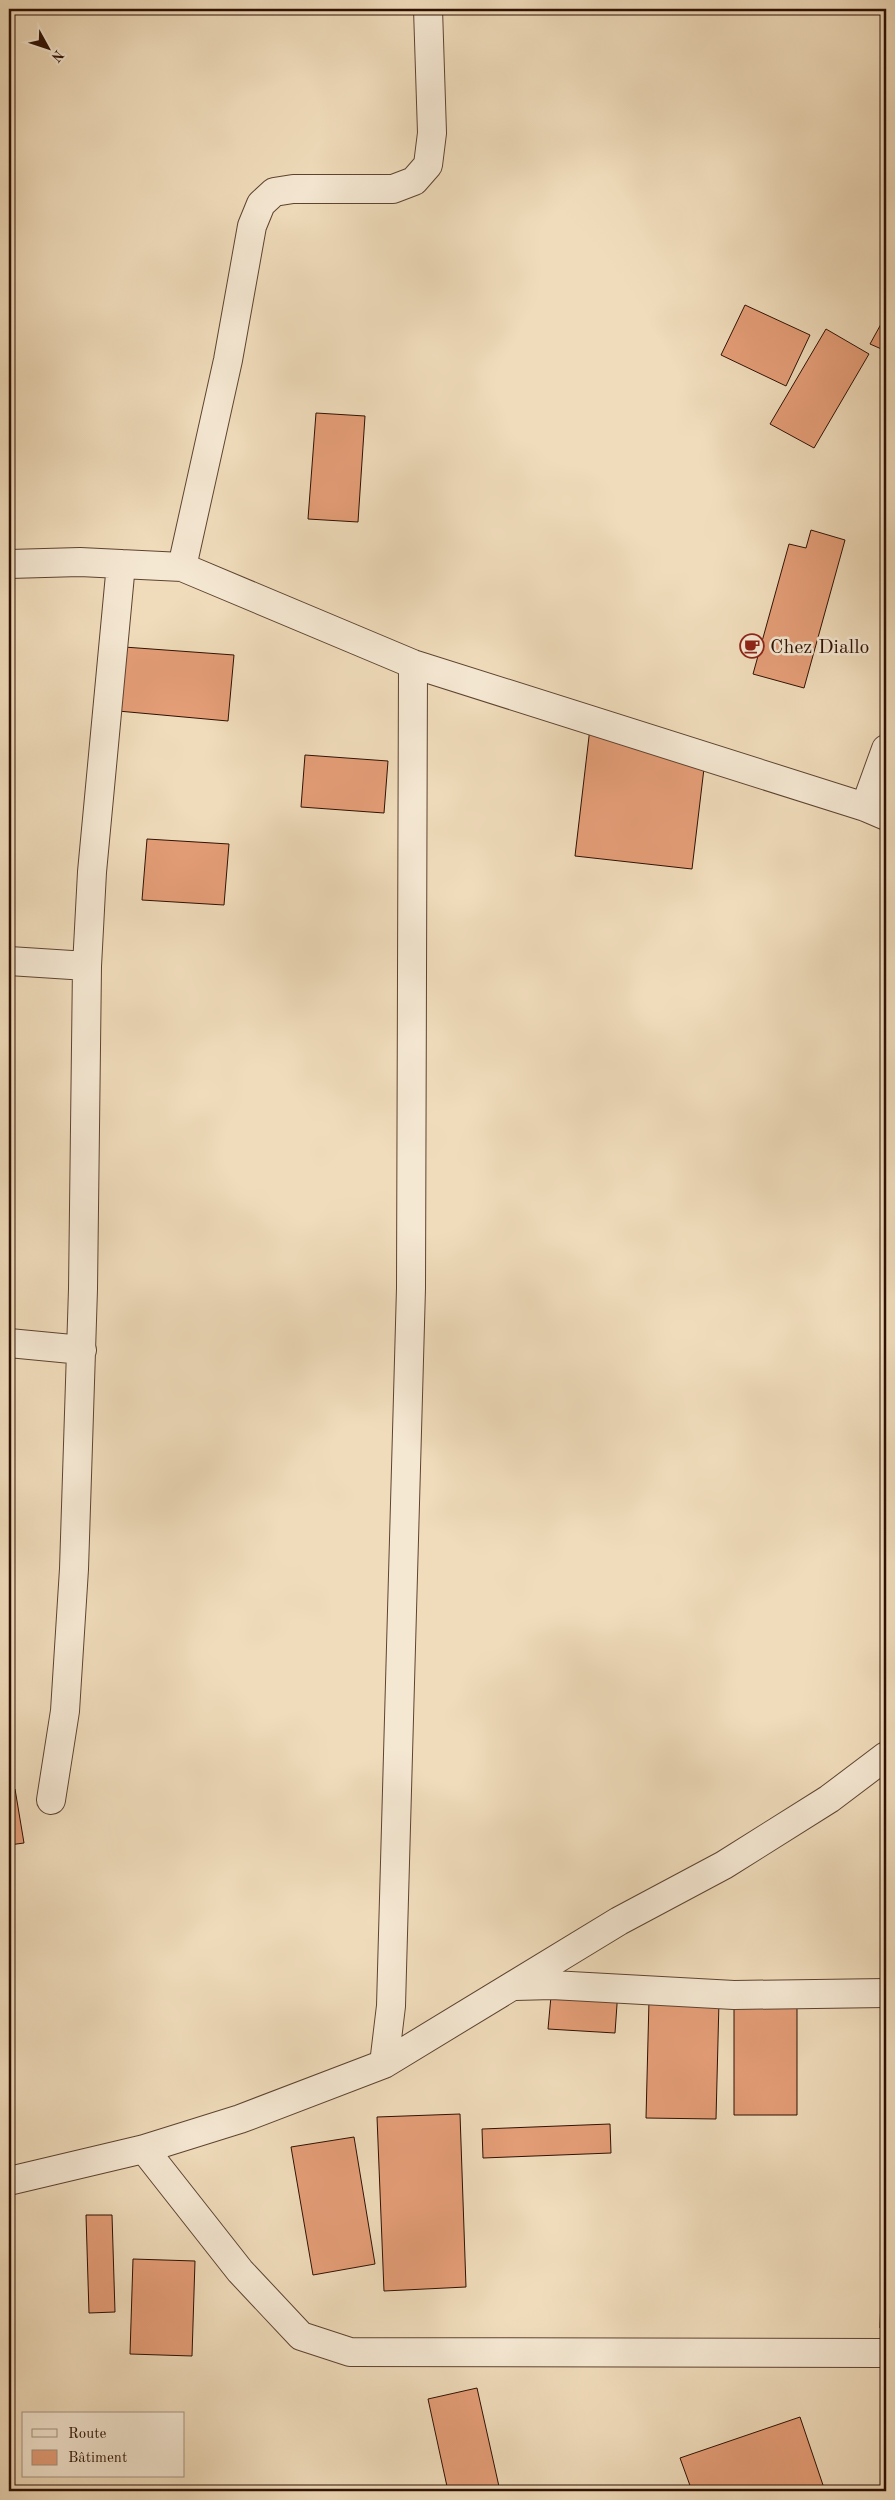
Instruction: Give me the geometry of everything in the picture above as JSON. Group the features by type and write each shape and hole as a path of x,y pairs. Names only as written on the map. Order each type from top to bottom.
{"street":[{"path":"182,566 228,360 252,226 261,204 274,192 293,189 393,188 414,181 428,165 432,133 428,9"},
{"path":"9,564 182,566 413,664 876,812 886,749"},
{"path":"51,1800 65,1711 74,1569 82,1350 88,966 92,872 121,564"},
{"path":"384,2064 389,2035 391,1996 411,1288 413,664"},
{"path":"9,961 88,966"},
{"path":"9,1343 82,1350"},
{"path":"9,2181 144,2148 240,2119 384,2064 619,1921 724,1865 829,1799 886,1756"},
{"path":"513,1986 552,1985 734,1995 886,1994"},
{"path":"144,2148 240,2270 301,2336 350,2352 886,2353"}],"building":[{"path":"745,305 810,335 786,386 721,355"},
{"path":"886,315 886,351 870,344"},
{"path":"826,329 869,354 814,448 770,424"},
{"path":"316,413 365,416 358,522 308,519"},
{"path":"811,530 845,540 804,688 753,674 789,544 806,548"},
{"path":"124,647 234,655 228,721 118,711"},
{"path":"590,728 705,760 692,869 575,856"},
{"path":"305,755 388,761 384,813 301,807"},
{"path":"147,839 229,844 224,905 142,900"},
{"path":"15,1789 24,1843 9,1845 9,1790"},
{"path":"552,1985 618,1990 615,2033 548,2029"},
{"path":"797,1994 797,2115 734,2115 734,1995"},
{"path":"649,2000 719,2001 716,2119 646,2118"},
{"path":"460,2114 466,2287 384,2291 377,2117"},
{"path":"610,2124 611,2153 483,2158 482,2129"},
{"path":"354,2137 375,2264 313,2275 291,2147"},
{"path":"885,2173 886,2328 880,2328"},
{"path":"86,2215 112,2215 115,2312 89,2313"},
{"path":"133,2259 195,2261 192,2356 130,2354"},
{"path":"477,2388 500,2491 448,2491 428,2399"},
{"path":"800,2417 825,2491 692,2491 680,2458"}],"place":[{"name":"Chez Diallo","path":"752,646"}]}
